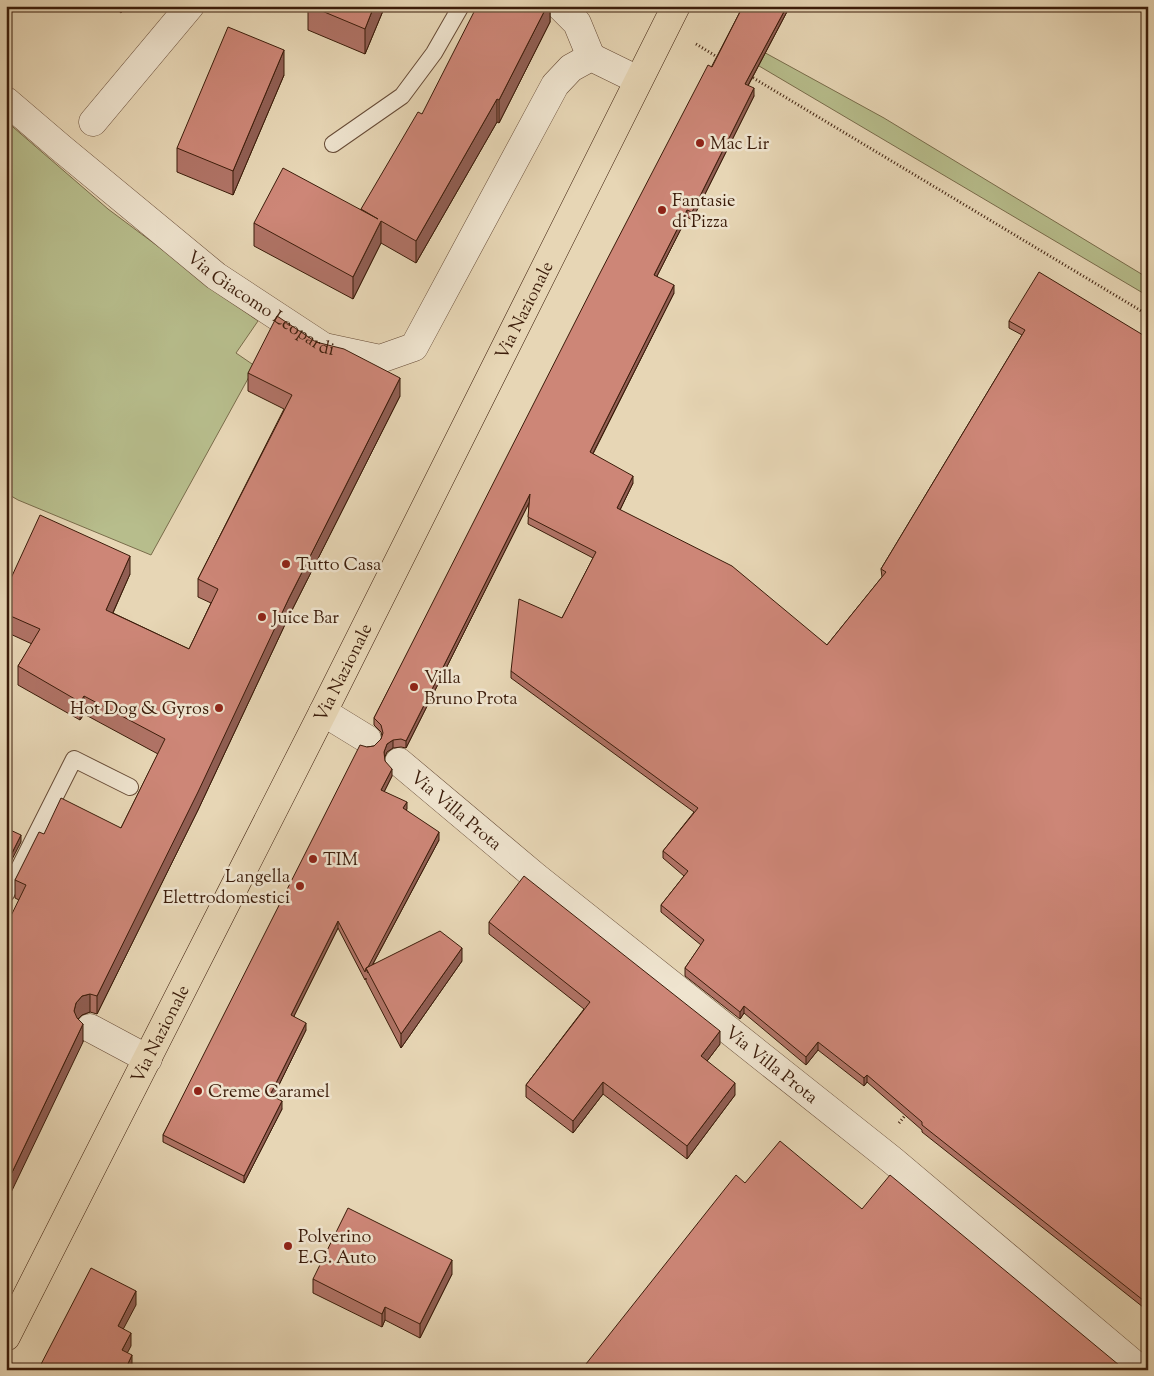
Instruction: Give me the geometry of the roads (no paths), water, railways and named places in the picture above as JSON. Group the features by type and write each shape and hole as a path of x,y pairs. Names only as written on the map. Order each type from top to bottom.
{"main road":[{"name":"Via Nazionale","path":"6,1337 323,712 671,16"}],"street":[{"path":"93,122 190,6"},
{"path":"560,6 576,23 591,57 638,80"},
{"name":"Via Giacomo Leopardi","path":"6,101 216,276 324,347 380,360 414,347 555,85 572,68 591,57"},
{"path":"323,712 367,739"},
{"name":"Via Villa Prota","path":"399,762 530,872 878,1148 1141,1370"},
{"path":"90,1028 148,1059"}],"lane":[{"path":"333,144 402,96 434,53 461,6"},
{"path":"6,894 74,759 130,787"}],"place":[{"name":"Mac Lir","path":"700,143"},
{"name":"Fantasie di Pizza","path":"662,210"},
{"name":"Tutto Casa","path":"286,564"},
{"name":"Juice Bar","path":"262,617"},
{"name":"Villa Bruno Prota","path":"414,687"},
{"name":"Hot Dog & Gyros","path":"219,708"},
{"name":"TIM","path":"313,859"},
{"name":"Langella Elettrodomestici","path":"300,886"},
{"name":"Creme Caramel","path":"198,1091"},
{"name":"Polverino E.G. Auto","path":"288,1246"}]}
